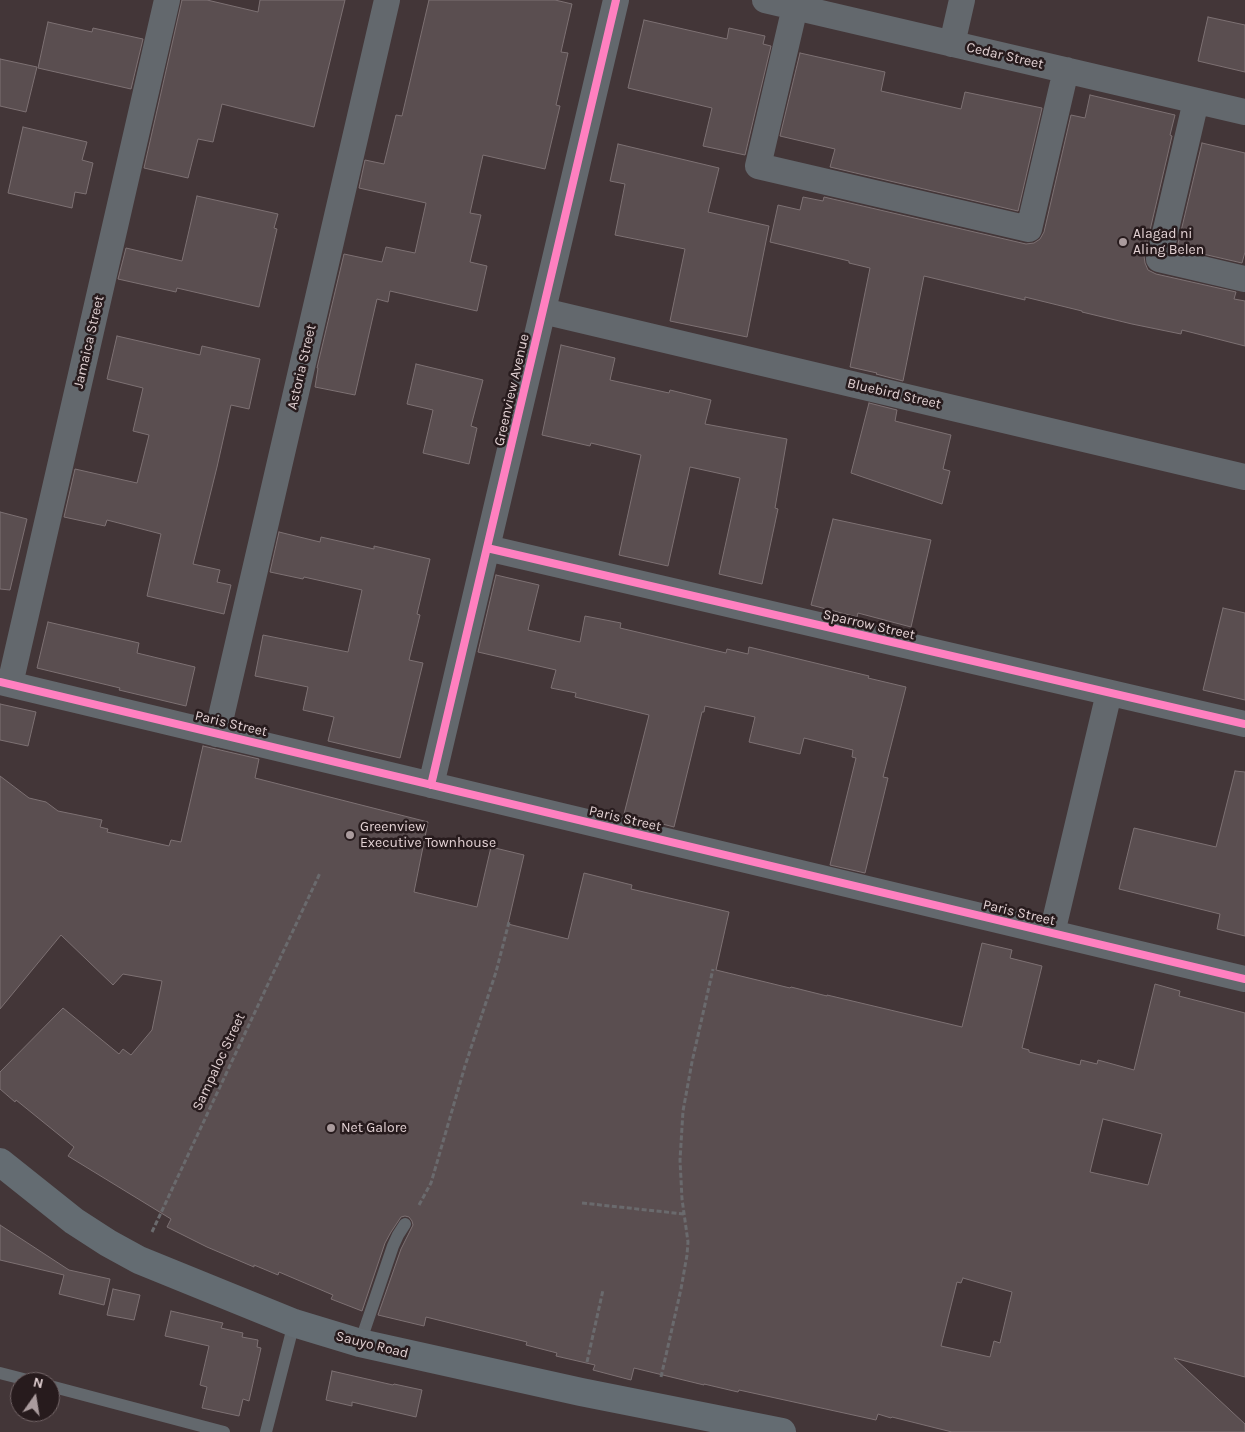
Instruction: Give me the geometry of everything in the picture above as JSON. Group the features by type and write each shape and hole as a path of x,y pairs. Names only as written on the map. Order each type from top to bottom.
{"main road":[{"name":"Sauyo Road","path":"0,1162 74,1221 139,1260 294,1323 360,1343 581,1392 782,1432"}],"street":[{"name":"Jamaica Street","path":"5,683 167,0"},
{"name":"Astoria Street","path":"217,734 387,0"},
{"name":"Greenview Avenue","path":"432,785 616,0"},
{"name":"Cedar Street","path":"765,0 1245,112"},
{"path":"952,44 962,0"},
{"path":"795,7 758,166 816,180 1029,229 1066,70"},
{"path":"1196,101 1159,259 1245,279"},
{"name":"Bluebird Street","path":"543,311 1245,477"},
{"name":"Sparrow Street","path":"487,548 1245,724"},
{"name":"Paris Street","path":"5,683 1245,979"},
{"path":"1052,933 1108,693"}],"lane":[{"path":"360,1343 393,1246 405,1224"},
{"path":"266,1432 294,1323"},
{"path":"60,1389 224,1432"}],"path":[{"path":"405,1224 416,1211 431,1183 465,1066 496,972 509,922"},
{"path":"654,1407 687,1255 688,1242 680,1160 683,1111 712,969"},
{"path":"582,1203 684,1214"},
{"path":"581,1392 603,1290"}],"building":[{"path":"182,0 207,0 258,12 260,0 345,0 314,127 222,104 213,142 198,139 188,178 144,168"},
{"path":"429,0 555,0 572,4 561,52 568,53 556,105 560,106 545,169 483,155 470,213 481,215 470,262 487,266 477,311 390,291 388,302 377,299 355,395 315,387 317,368 344,254 382,262 386,247 415,253 426,203 359,188 365,160 384,164 396,115 402,116"},
{"path":"1208,17 1245,25 1245,72 1198,61"},
{"path":"644,20 727,39 729,28 765,36 763,44 771,46 745,155 703,146 712,108 628,88"},
{"path":"48,22 92,32 93,28 143,39 131,89 38,68"},
{"path":"800,53 885,72 881,91 961,109 965,92 1042,108 1018,211 830,167 835,149 780,136"},
{"path":"0,59 37,67 26,112 0,106"},
{"path":"1090,95 1175,115 1170,135 1172,136 1144,256 1145,263 1148,270 1156,274 1236,292 1234,299 1245,301 1245,346 1182,330 1181,334 1132,324 1025,297 1025,300 924,276 903,381 850,367 870,268 770,242 778,205 800,210 803,197 823,201 824,197 1026,244 1034,243 1040,239 1044,232 1071,115 1085,118"},
{"path":"23,127 87,142 82,160 93,163 86,194 75,192 72,208 8,193"},
{"path":"1202,143 1245,153 1245,252 1242,263 1177,248"},
{"path":"618,144 719,168 708,212 769,226 747,337 670,321 685,249 615,235 625,184 610,181"},
{"path":"197,196 278,214 274,228 277,229 259,307 177,288 176,292 118,279 126,248 182,261"},
{"path":"117,336 200,355 202,346 260,359 249,409 231,405 193,564 220,570 217,582 231,585 224,614 147,596 161,534 107,520 105,526 64,517 75,469 137,483 149,435 133,431 143,388 107,379"},
{"path":"561,345 615,358 610,380 669,393 670,390 711,400 705,424 787,439 775,508 778,509 762,584 719,574 740,478 690,467 668,566 619,555 641,455 591,443 590,446 542,435"},
{"path":"416,364 483,380 471,426 477,428 469,464 423,453 433,410 407,404"},
{"path":"869,403 897,410 895,421 951,435 943,469 950,471 942,504 851,473"},
{"path":"0,512 27,519 10,590 0,589"},
{"path":"833,519 931,540 911,627 858,613 857,617 811,605"},
{"path":"279,532 320,542 321,537 374,549 374,546 430,559 417,614 420,615 409,660 423,663 400,758 328,741 334,717 303,710 308,687 255,676 263,635 348,652 362,590 304,577 303,579 270,572"},
{"path":"496,575 539,585 528,630 580,642 585,616 621,623 620,628 726,653 727,649 748,654 749,647 869,676 868,678 906,687 883,777 888,778 865,873 830,865 856,758 852,757 853,750 804,738 800,754 749,742 755,717 705,706 674,827 624,814 649,715 575,697 576,693 551,688 556,670 478,652"},
{"path":"1223,608 1245,613 1245,700 1203,690"},
{"path":"48,622 139,643 137,653 195,667 186,706 37,668"},
{"path":"0,704 36,712 28,746 0,740"},
{"path":"203,746 259,759 255,778 428,822 414,892 477,907 491,847 524,855 508,924 568,939 584,873 632,885 631,889 729,912 716,970 962,1027 982,943 1012,950 1010,958 1042,966 1022,1048 1029,1050 1029,1052 1080,1065 1081,1060 1097,1064 1098,1060 1134,1070 1155,984 1180,991 1179,996 1245,1013 1245,1377 1174,1358 1245,1424 1245,1432 952,1432 878,1414 876,1420 739,1390 738,1392 704,1385 634,1368 631,1380 593,1370 595,1365 556,1356 557,1353 526,1345 527,1342 426,1317 424,1326 378,1315 401,1249 413,1225 409,1217 401,1217 385,1243 362,1311 331,1299 333,1295 279,1272 278,1275 254,1265 254,1267 167,1227 171,1219 68,1156 74,1147 0,1089 0,1072 63,1008 119,1054 123,1049 131,1055 152,1030 162,981 123,974 113,985 61,935 0,1009 0,776 29,798 46,802 58,811 102,820 100,827 108,829 107,832 169,846 171,840 181,842","holes":["1103,1119 1162,1134 1148,1185 1090,1172","963,1278 1012,1292 1000,1343 994,1341 990,1357 941,1346 957,1282 961,1283"]},
{"path":"1235,771 1245,772 1245,936 1217,929 1220,914 1119,889 1134,828 1216,847"},
{"path":"0,1225 69,1270 110,1279 104,1305 59,1294 64,1275 0,1260"},
{"path":"113,1289 140,1295 134,1320 107,1315"},
{"path":"171,1311 223,1323 221,1328 243,1333 242,1337 258,1340 257,1347 261,1348 249,1401 243,1399 239,1416 202,1408 207,1387 200,1385 209,1346 165,1336"},
{"path":"332,1371 422,1390 416,1417 352,1402 352,1406 326,1400"}],"cycle path":[{"path":"431,785 616,0"},
{"path":"487,548 1245,724"},
{"path":"0,682 1245,979"}],"place":[{"name":"Alagad ni Aling Belen","path":"1123,242"},
{"name":"Greenview Executive Townhouse","path":"350,835"},
{"name":"Net Galore","path":"331,1128"}]}
